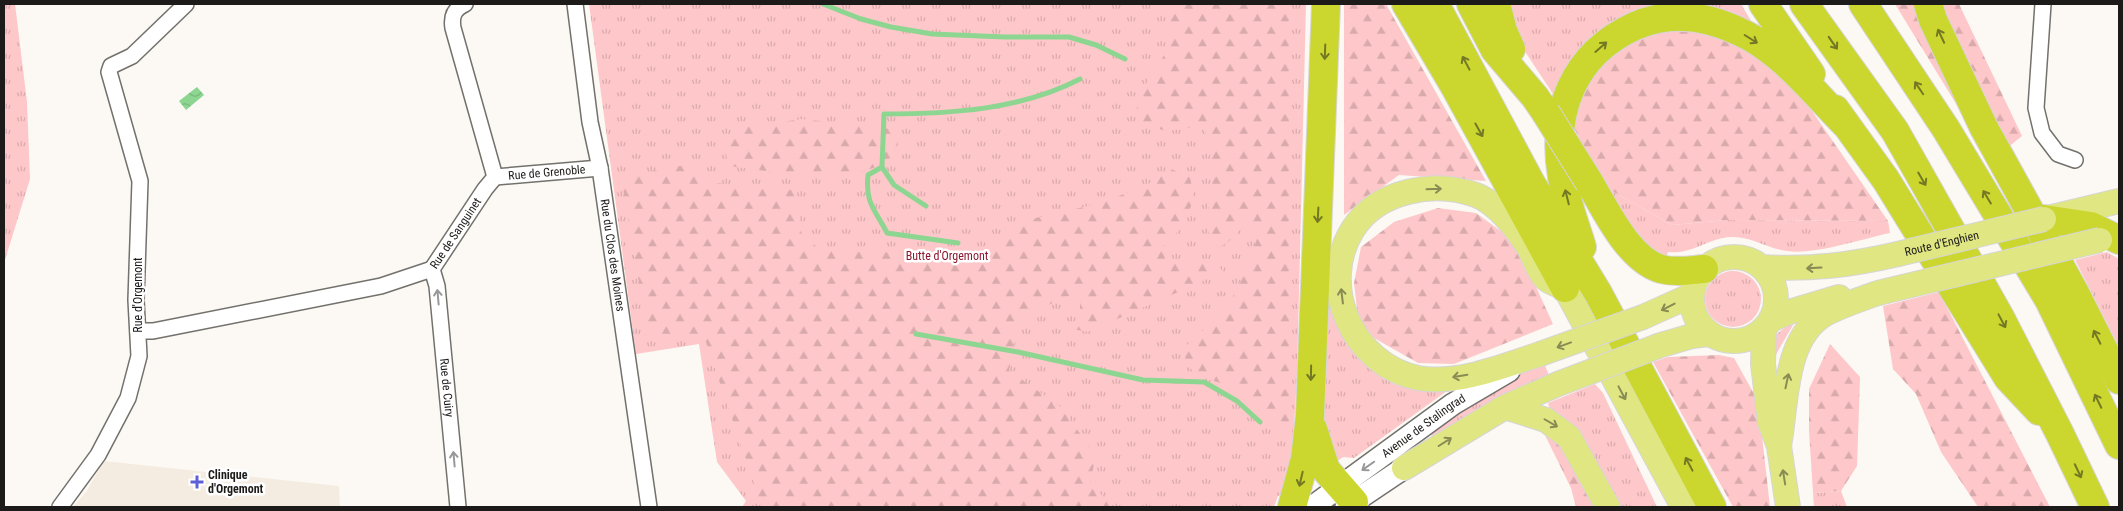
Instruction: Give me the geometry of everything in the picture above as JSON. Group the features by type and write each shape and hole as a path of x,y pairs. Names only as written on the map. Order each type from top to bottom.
{"highway":[{"path":"1292,507 1305,459 1310,415 1326,4"},
{"path":"1406,4 1455,87 1565,288"},
{"path":"1419,4 1455,87"},
{"path":"1435,4 1531,182 1598,293 1712,507"},
{"path":"1471,4 1495,50 1541,105"},
{"path":"1496,4 1503,31 1541,105 1626,242 1646,262 1661,269 1676,271 1704,269"},
{"path":"1763,4 1886,180 2008,378 2060,434"},
{"path":"1804,4 1895,131 2000,317 2095,507"},
{"path":"1863,4 1946,129 2049,300 2119,444"},
{"path":"1928,4 1933,20 1984,128 2075,293 2119,380"},
{"path":"1598,293 1574,222 1562,177 1561,130 1565,102 1571,84 1584,63 1600,46 1617,34 1644,22 1676,16 1717,22 1739,31 1777,56 1846,125"},
{"path":"2044,219 2105,232"},
{"path":"1310,415 1317,445 1326,470 1347,498"}],"main road":[{"path":"1683,507 1565,288 1545,278 1528,246 1494,206 1478,196 1461,191 1438,188 1395,195 1369,212 1353,229 1344,251 1340,272 1341,294 1345,315 1354,336 1366,351 1383,363 1400,372 1418,378 1456,377 1494,369 1540,354 1643,317 1692,295"},
{"path":"1779,446 1788,373 1800,344 1808,331 1826,313 1878,293 2105,232 2119,201"},
{"name":"Route d'Enghien","path":"1762,267 1822,268 1862,262 2044,219"},
{"path":"1788,507 1779,446 1770,423 1763,364 1768,324 1775,311 1776,292 1768,274 1762,267 1750,260 1736,257 1722,259 1704,269 1696,281 1692,295 1692,308 1696,320 1709,334 1718,339 1738,342 1756,335 1768,324 1789,312 1854,293 1878,293"},
{"name":"Avenue de Stalingrad","path":"1312,507 1347,498 1404,468 1505,407 1558,384 1661,345 1692,336 1709,334"},
{"name":"Avenue de Stalingrad","path":"1347,498 1453,404 1540,354"},
{"path":"1505,407 1546,420 1569,437 1608,507"}],"street":[{"name":"Rue d'Orgemont","path":"60,507 98,455 128,398 139,356 136,300 140,180 109,72 111,66 132,56 186,4"},
{"path":"465,4 455,10 452,19 453,28 495,177"},
{"name":"Rue du Clos des Moines","path":"575,4 590,122 600,168 649,507"},
{"path":"2043,4 2036,108 2042,133 2058,154 2075,160"},
{"name":"Rue de Grenoble","path":"495,177 600,168"},
{"name":"Rue de Sanguinet","path":"138,331 153,331 381,286 432,269 495,177"},
{"name":"Rue de Cuiry","path":"432,269 437,286 458,507"}],"shaded area":[{"name":"Clinique d'Orgemont","path":"104,461 339,486 340,507 73,507 86,492"}],"green space":[{"path":"4,4 15,4 27,102 30,179 4,263"},
{"name":"Butte d'Orgemont","path":"589,4 1306,4 1297,375 1291,479 1288,492 1278,496 1274,507 742,507 746,501 717,462 699,344 636,354"},
{"path":"1167,4 1289,4 1289,422 1280,432 1249,397 1234,388 1205,378 1190,368 1186,359 1184,348 1227,308 1251,259 1256,242 1253,227 1245,225 1227,243 1219,247 1209,233 1208,215 1212,171 1205,130 1186,128 1171,131 1163,130 1147,124 1139,115 1137,106 1140,95 1161,61 1168,44"},
{"path":"1344,4 1386,4 1486,181 1399,175 1344,215"},
{"path":"1510,4 1741,4 1754,26 1573,58 1553,94 1524,50 1516,29"},
{"path":"1895,4 1959,4 2022,136 1991,161"},
{"path":"1680,29 1700,31 1742,47 1780,75 1803,98 1888,221 1727,220 1672,225 1603,186 1574,128 1576,103 1598,65 1638,35"},
{"path":"802,119 890,129 897,133 898,144 889,159 871,169 848,174 794,174 728,166 726,146 735,129"},
{"path":"685,165 715,183 795,190 802,237 819,248 873,253 907,251 982,253 1011,224 1105,202 1150,183 1171,169 1190,177 1194,197 1185,224 1163,247 1165,260 1216,262 1223,272 1088,332 1073,329 1080,313 1080,300 1067,296 1019,319 1009,371 1061,407 1096,456 1090,482 1112,507 762,507 704,336 648,336 621,177"},
{"path":"1603,186 1672,225 1727,220 1888,221 1890,233 1824,249 1798,252 1780,250 1746,238 1731,237 1715,240 1685,251 1668,252 1666,259 1648,252"},
{"path":"1438,208 1476,213 1509,237 1526,265 1553,324 1454,364 1418,363 1374,338 1358,318 1354,283 1361,247 1394,222"},
{"path":"2107,252 2119,259 2119,347 2075,260"},
{"path":"1328,270 1351,343 1458,383 1354,458 1343,457 1332,465 1320,428"},
{"path":"1733,271 1744,273 1753,279 1759,288 1761,299 1759,310 1753,319 1744,325 1733,327 1722,325 1713,319 1707,310 1705,299 1707,288 1713,279 1722,273"},
{"path":"1939,292 2050,507 1978,507 1941,452 1916,394 1893,369 1883,306"},
{"path":"1797,318 1774,358 1773,337"},
{"path":"1830,344 1860,377 1857,466 1841,491 1813,493 1809,431 1809,389"},
{"path":"1719,355 1734,358 1758,401 1770,507 1733,507 1653,362 1668,357"},
{"path":"1544,363 1550,378 1435,439 1431,435 1457,407 1511,376"},
{"path":"1595,384 1603,393 1657,507 1616,507 1551,414 1548,403"},
{"path":"1540,425 1555,433 1596,507 1576,507 1571,488"},
{"path":"1841,491 1847,507 1814,507 1813,493"}],"water":[{"path":"197,87 204,95 186,110 179,101"}],"waterway":[{"path":"823,4 861,19 891,27 932,34 1069,37 1096,45 1125,59"},
{"path":"926,206 894,185 882,167 884,114 934,113 1009,104 1033,98 1080,79"},
{"path":"882,167 868,175 867,185 872,206 887,233 958,243"},
{"path":"916,334 1018,352 1143,380 1204,382 1237,401 1260,422"}],"place":[{"name":"Clinique d'Orgemont","path":"197,482"}]}
